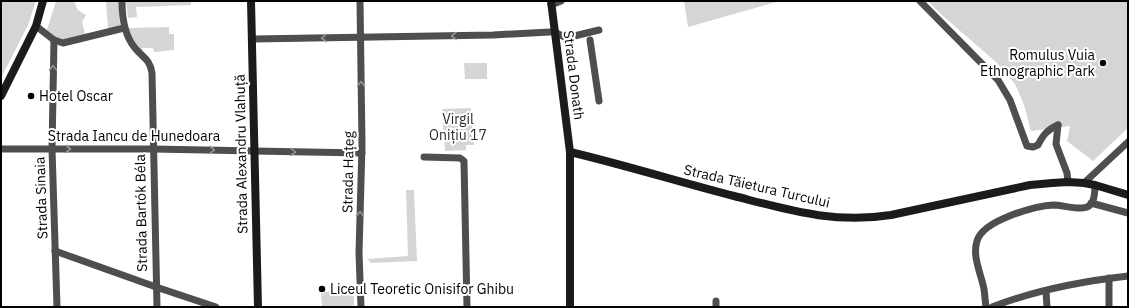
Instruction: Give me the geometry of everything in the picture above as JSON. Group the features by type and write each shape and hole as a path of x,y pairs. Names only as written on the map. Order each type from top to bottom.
{"main road":[{"path":"1,96 36,26 43,1"},
{"name":"Strada Alexandru Vlahuță","path":"251,1 258,307"},
{"name":"Strada Donath","path":"551,3 570,152 570,307"},
{"name":"Strada Tăietura Turcului","path":"570,152 808,214 836,218 872,218 885,216 1030,185 1068,182 1095,185 1128,195"}],"street":[{"path":"36,26 54,40 63,43 124,28 122,1"},
{"name":"Strada Hațeg","path":"360,1 362,153 359,254 361,307"},
{"path":"551,3 561,1"},
{"path":"920,1 998,80 1010,100 1027,146 1033,147 1038,145 1042,136 1048,130 1058,125 1056,144 1067,173 1068,182"},
{"name":"Strada Bartók Béla","path":"124,28 136,49 145,57 151,67 157,307"},
{"path":"252,39 493,35 555,32 566,38 599,30"},
{"name":"Strada Sinaia","path":"54,40 52,148 57,307"},
{"path":"590,40 599,101"},
{"path":"1084,183 1128,142"},
{"name":"Strada Iancu de Hunedoara","path":"1,149 153,149 362,153"},
{"path":"424,158 460,158 464,161 467,307"},
{"path":"986,307 984,289 976,255 977,241 980,235 1001,219 1040,207 1054,205 1079,208 1087,207 1091,203 1095,185"},
{"path":"1091,203 1128,213"},
{"path":"55,251 216,307"},
{"path":"992,307 1046,291 1109,278 1128,276"},
{"path":"1109,278 1109,307"},
{"path":"1046,291 1047,307"}],"green space":[{"path":"1,1 36,1 28,25 1,78"},
{"path":"56,1 74,1 78,10 86,15 82,22 85,34 61,41 47,30"},
{"path":"106,1 119,1 120,26 108,29"},
{"path":"126,1 191,1 191,5 136,7 137,17 128,18"},
{"path":"684,1 780,1 688,27"},
{"path":"928,1 1128,1 1128,128 1093,161 1067,141 1070,126 1031,131 1024,105 1015,84 997,63"},
{"path":"169,27 169,34 174,34 174,50 154,52 153,48 142,48 142,52 132,38 128,28"},
{"path":"464,63 487,63 487,79 465,79"},
{"name":"Virgil Onițiu 17","path":"471,108 474,145 466,145 466,150 445,151 442,109"},
{"path":"406,190 414,190 417,261 371,263 367,259 408,256"},
{"path":"354,291 354,307 322,307 321,292"}],"place":[{"name":"Romulus Vuia Ethnographic Park","path":"1103,63"},
{"name":"Hotel Oscar","path":"31,96"},
{"name":"Liceul Teoretic Onisifor Ghibu","path":"322,289"}]}
